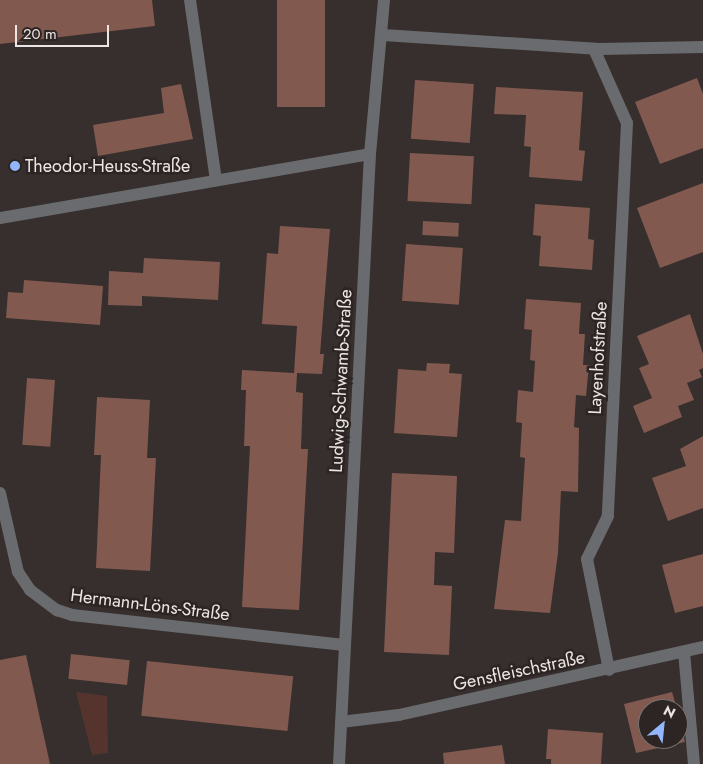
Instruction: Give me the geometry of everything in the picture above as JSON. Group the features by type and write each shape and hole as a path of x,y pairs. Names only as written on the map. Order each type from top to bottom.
{"street":[{"path":"190,0 216,180"},
{"name":"Ludwig-Schwamb-Straße","path":"339,764 370,154 383,35 384,0"},
{"path":"383,35 594,49 703,47"},
{"name":"Layenhofstraße","path":"594,49 627,123 608,516 587,559 609,670"},
{"path":"0,218 370,154"},
{"name":"Hermann-Löns-Straße","path":"0,492 18,572 30,590 57,610 81,616 344,645"},
{"name":"Gensfleischstraße","path":"341,722 399,715 609,670 703,647"},
{"path":"684,652 694,764"}],"shaded area":[{"path":"76,692 107,696 108,753 92,755"}],"building":[{"path":"0,0 152,0 155,26 0,44"},
{"path":"277,0 325,0 325,107 277,107"},
{"path":"697,78 703,94 703,148 660,164 635,102"},
{"path":"415,80 474,84 470,143 411,139"},
{"path":"181,84 193,139 98,156 93,125 164,113 161,88"},
{"path":"496,87 583,92 579,150 585,151 582,181 529,177 531,147 524,146 526,115 494,114"},
{"path":"410,153 474,156 471,204 407,201"},
{"path":"703,183 703,252 660,268 637,208"},
{"path":"535,204 590,208 588,239 594,240 592,270 539,266 541,236 533,235"},
{"path":"423,221 459,223 458,237 422,235"},
{"path":"280,226 330,229 320,354 324,354 322,374 297,373 296,392 303,393 301,449 308,449 299,610 242,607 250,446 244,446 246,390 241,390 242,370 294,373 297,326 262,324 267,253 278,254"},
{"path":"406,244 463,248 459,305 402,301"},
{"path":"144,258 220,262 218,300 142,296 142,306 108,305 109,271 143,273"},
{"path":"24,280 103,286 100,325 6,318 8,292 23,293"},
{"path":"526,299 581,303 579,334 585,334 583,365 589,365 586,396 576,395 574,427 579,428 578,492 561,491 558,553 550,613 494,609 505,520 521,521 525,458 520,457 522,423 516,422 518,390 533,392 535,361 530,360 532,330 524,329"},
{"path":"690,314 703,354 703,368 699,370 702,377 687,383 694,400 678,406 682,417 644,433 633,406 652,398 639,368 649,364 637,336"},
{"path":"427,363 450,364 449,373 462,374 457,437 394,433 398,369 426,371"},
{"path":"27,378 55,380 50,447 22,445"},
{"path":"97,397 150,400 147,458 156,458 150,571 96,568 101,455 94,455"},
{"path":"703,436 703,508 668,521 652,478 686,466 680,449"},
{"path":"392,473 457,476 454,553 435,552 434,585 452,586 449,655 384,652"},
{"path":"703,554 703,606 675,613 662,565"},
{"path":"71,654 130,660 127,685 68,679"},
{"path":"26,655 50,764 0,764 0,660"},
{"path":"147,661 293,676 287,731 141,716"},
{"path":"672,692 674,699 644,699"},
{"path":"638,700 638,749 654,749 636,753 624,704"},
{"path":"548,729 603,733 601,764 551,764 551,759 546,759"},
{"path":"502,745 505,764 444,764 443,753"}],"place":[{"name":"Theodor-Heuss-Straße","path":"15,166"}]}
